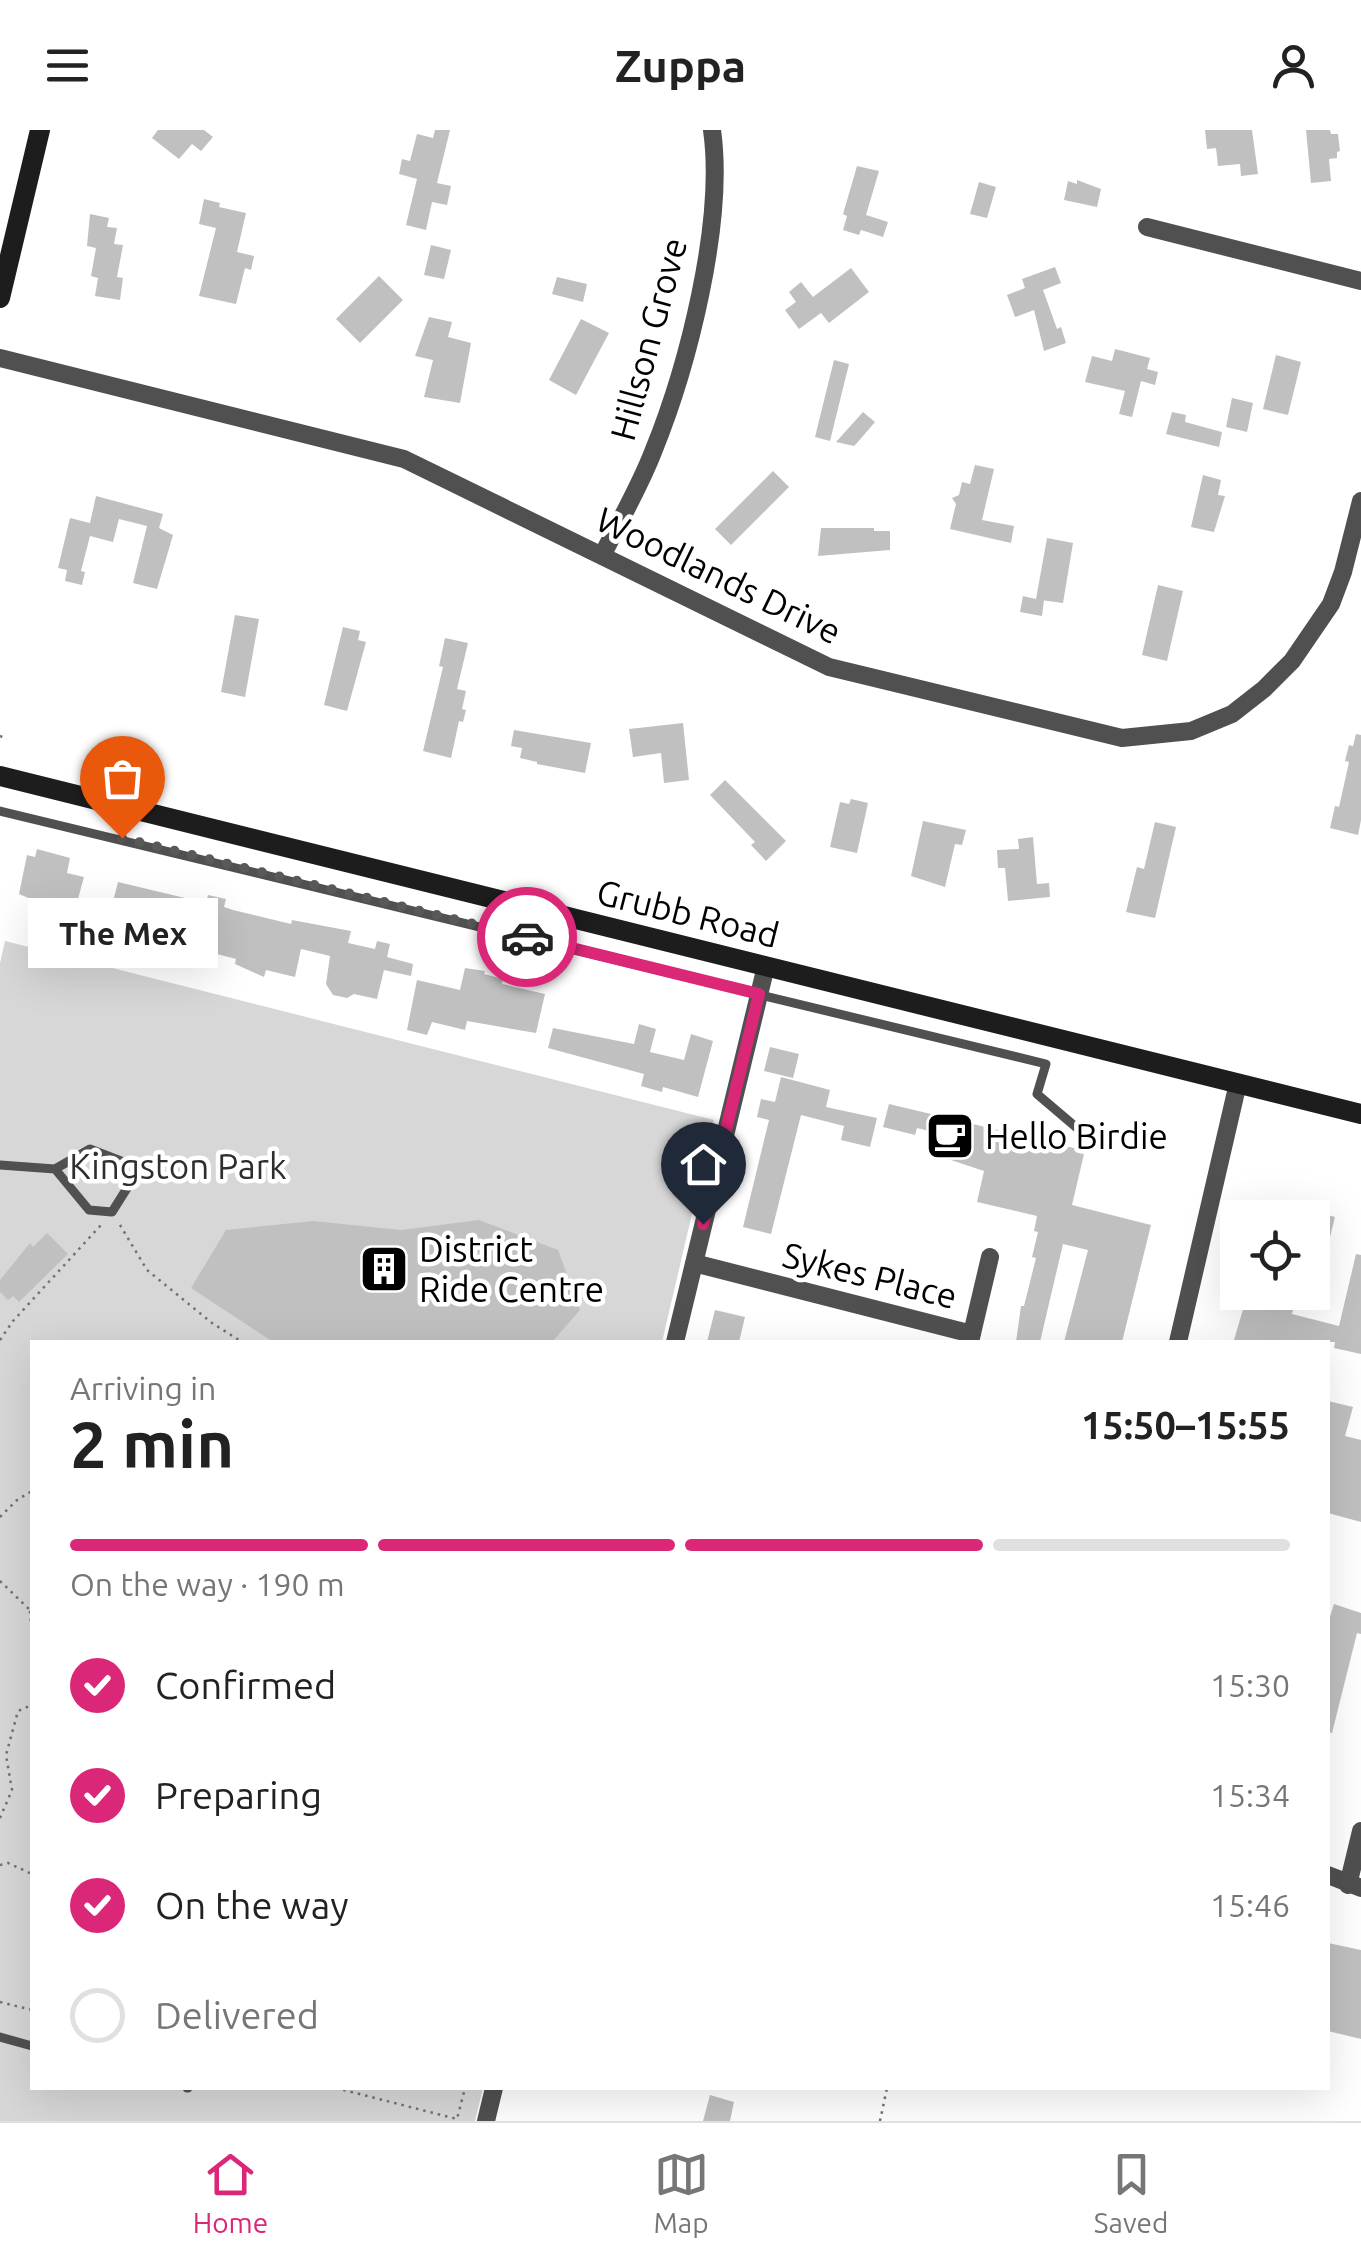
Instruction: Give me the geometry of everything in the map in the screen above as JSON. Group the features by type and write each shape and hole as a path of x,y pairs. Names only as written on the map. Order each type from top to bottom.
{"main road":[{"path":"0,298 40,130"},
{"name":"Grubb Road","path":"0,776 1361,1114"}],"street":[{"name":"Hillson Grove","path":"602,556 652,454 675,389 711,232 715,153 712,130"},
{"path":"1147,228 1361,281"},
{"name":"Woodlands Drive","path":"0,358 404,460 829,666 1122,738 1191,731 1232,714 1264,689 1292,660 1330,604 1343,572 1361,501"},
{"path":"675,1340 766,966"},
{"path":"1178,1340 1238,1083"},
{"name":"Sykes Place","path":"694,1263 971,1338 990,1256"},
{"path":"1330,1876 1354,1887 1361,1830"},
{"path":"486,2121 494,2090"}],"lane":[{"name":"Grubb Road","path":"0,811 1046,1064 1037,1094 1077,1128"},
{"path":"0,1164 56,1169 90,1149 122,1161 129,1185 112,1212 89,1210 56,1169"},
{"path":"0,2037 30,2045"}],"path":[{"path":"0,736 7,738"},
{"path":"0,1340 112,1212 147,1270 239,1340"},
{"path":"0,1517 30,1493"},
{"path":"0,1582 30,1610"},
{"path":"0,1818 12,1790 6,1755 18,1711 30,1706"},
{"path":"0,1866 8,1863 30,1873"},
{"path":"0,2002 30,2008"},
{"path":"344,2090 457,2119 464,2090"},
{"path":"880,2121 887,2090"}],"green space":[{"name":"Kingston Park","path":"5,941 714,1120 662,1340 30,1340 30,2090 483,2090 475,2121 0,2121 0,963"}],"building":[{"path":"158,130 204,130 213,137 201,151 192,144 179,159 152,138"},
{"path":"435,130 450,130 437,183 451,186 447,205 432,202 426,230 406,225 417,179 399,174 402,159 410,161 417,134 433,138"},
{"path":"1205,130 1252,130 1258,174 1241,176 1240,164 1218,166 1216,148 1207,149"},
{"path":"1306,130 1338,134 1340,151 1337,158 1329,159 1331,181 1311,183"},
{"path":"857,166 879,171 866,215 888,222 883,237 861,230 859,235 843,230 847,216 843,214"},
{"path":"1077,180 1101,189 1097,207 1064,200 1068,181 1077,184"},
{"path":"979,182 996,187 987,218 970,214"},
{"path":"204,199 246,213 237,252 254,256 251,270 245,268 236,304 199,296 216,228 199,224"},
{"path":"90,214 109,218 107,227 117,228 114,244 123,245 117,277 123,278 120,300 95,296 98,278 91,276 96,248 87,246"},
{"path":"431,245 451,250 444,279 424,275"},
{"path":"1055,267 1061,283 1043,290 1066,343 1044,351 1034,310 1015,317 1007,295 1025,288 1022,279"},
{"path":"851,268 869,292 829,323 821,313 799,329 785,310 796,302 789,292 801,282 813,297"},
{"path":"379,276 403,300 360,343 336,319"},
{"path":"557,277 587,284 583,302 552,294"},
{"path":"429,317 452,322 448,337 471,343 460,403 424,397 433,360 415,356"},
{"path":"581,319 609,333 576,395 549,380"},
{"path":"1115,349 1150,358 1147,369 1158,372 1155,385 1141,381 1132,417 1119,414 1125,391 1085,382 1092,356 1112,361"},
{"path":"1276,355 1301,362 1288,415 1263,409"},
{"path":"834,360 849,364 830,441 815,437"},
{"path":"1232,398 1253,403 1247,432 1226,427"},
{"path":"863,412 875,422 857,443 854,446 836,442"},
{"path":"1172,412 1186,415 1185,422 1222,432 1219,447 1166,434"},
{"path":"975,465 994,469 982,520 1014,526 1011,543 950,529 956,504 952,498 959,495 962,482 970,484"},
{"path":"773,471 789,487 731,545 715,529"},
{"path":"1203,475 1221,480 1218,495 1225,496 1214,532 1191,527"},
{"path":"96,496 163,514 159,528 173,535 157,589 133,583 147,526 119,519 113,542 90,536 81,571 85,572 82,585 65,581 67,570 58,568 70,518 90,523"},
{"path":"821,528 890,531 890,550 818,556"},
{"path":"1047,538 1073,543 1063,603 1044,600 1042,616 1020,612 1023,596 1036,599"},
{"path":"1158,585 1183,591 1167,661 1142,655"},
{"path":"235,615 259,619 245,697 221,692"},
{"path":"343,627 360,631 358,640 366,642 347,711 324,705"},
{"path":"445,638 468,643 457,689 466,691 462,709 466,710 463,722 459,721 451,758 423,751 443,667 439,666"},
{"path":"683,723 689,780 664,783 661,753 633,757 629,729"},
{"path":"514,730 591,743 585,773 520,758 522,748 511,746"},
{"path":"1356,734 1361,735 1358,835 1330,828 1335,806 1339,807 1349,745 1353,746"},
{"path":"725,780 786,841 766,861 751,845 755,842 710,795"},
{"path":"851,799 868,803 857,853 830,847 840,802 849,804"},
{"path":"923,821 966,830 962,845 955,844 945,887 911,876"},
{"path":"1155,822 1176,827 1155,918 1126,912 1137,867 1144,869"},
{"path":"1033,837 1037,884 1049,883 1050,897 1008,901 1005,868 998,868 997,850 1019,849 1018,839"},
{"path":"37,849 70,858 67,873 84,877 76,906 68,904 65,916 44,911 45,905 19,894 27,855 35,857"},
{"path":"118,882 206,903 208,895 226,899 224,907 233,910 291,924 292,920 351,931 348,943 375,949 377,941 390,944 387,957 413,964 411,976 384,970 377,999 354,994 347,998 333,995 326,984 330,956 301,949 295,977 266,970 264,977 235,964 236,959 190,947 192,939 142,927 140,937 106,929"},
{"path":"465,968 485,971 484,974 503,979 502,984 545,994 536,1033 467,1021 465,1030 432,1022 427,1035 407,1030 417,980 460,990"},
{"path":"639,1024 656,1029 650,1052 684,1060 691,1034 713,1041 698,1097 663,1087 662,1092 641,1086 644,1074 548,1048 553,1028 634,1044"},
{"path":"770,1047 799,1054 793,1078 764,1071"},
{"path":"781,1077 830,1090 826,1107 877,1118 870,1147 841,1140 844,1126 801,1115 771,1234 743,1227 769,1120 757,1117 761,1099 775,1102"},
{"path":"889,1104 1078,1149 1084,1154 1072,1205 1151,1225 1122,1340 1065,1340 1088,1250 1063,1244 1040,1340 1016,1340 1021,1306 1036,1258 1032,1257 1037,1216 977,1202 984,1171 936,1155 941,1134 917,1128 915,1135 883,1127"},
{"name":"District Ride Centre","path":"479,1220 558,1250 580,1310 554,1340 270,1340 191,1288 226,1230 313,1221 401,1230"},
{"path":"47,1233 68,1254 19,1302 13,1296 8,1300 0,1292 0,1280 30,1243 33,1247"},
{"path":"1356,1254 1361,1255 1361,1354 1334,1348 1335,1342 1330,1340 1234,1340 1243,1310 1293,1310 1292,1314 1339,1326"},
{"path":"715,1310 745,1317 739,1340 708,1340"},
{"path":"1330,1401 1353,1407 1345,1436 1361,1440 1361,1522 1330,1514"},
{"path":"1334,1604 1361,1613 1361,1634 1357,1633 1332,1733 1330,1732 1330,1617"},
{"path":"1330,1943 1361,1950 1361,2039 1330,2031"},
{"path":"710,2095 734,2102 730,2121 703,2121"}],"way so far":[{"path":"122,838 527,937"}],"place":[{"name":"The Mex","path":"122,838"},
{"name":"Hello Birdie","path":"950,1136"},
{"name":"District Ride Centre","path":"384,1269"}],"route":[{"path":"527,937 759,994 703,1224"}]}
